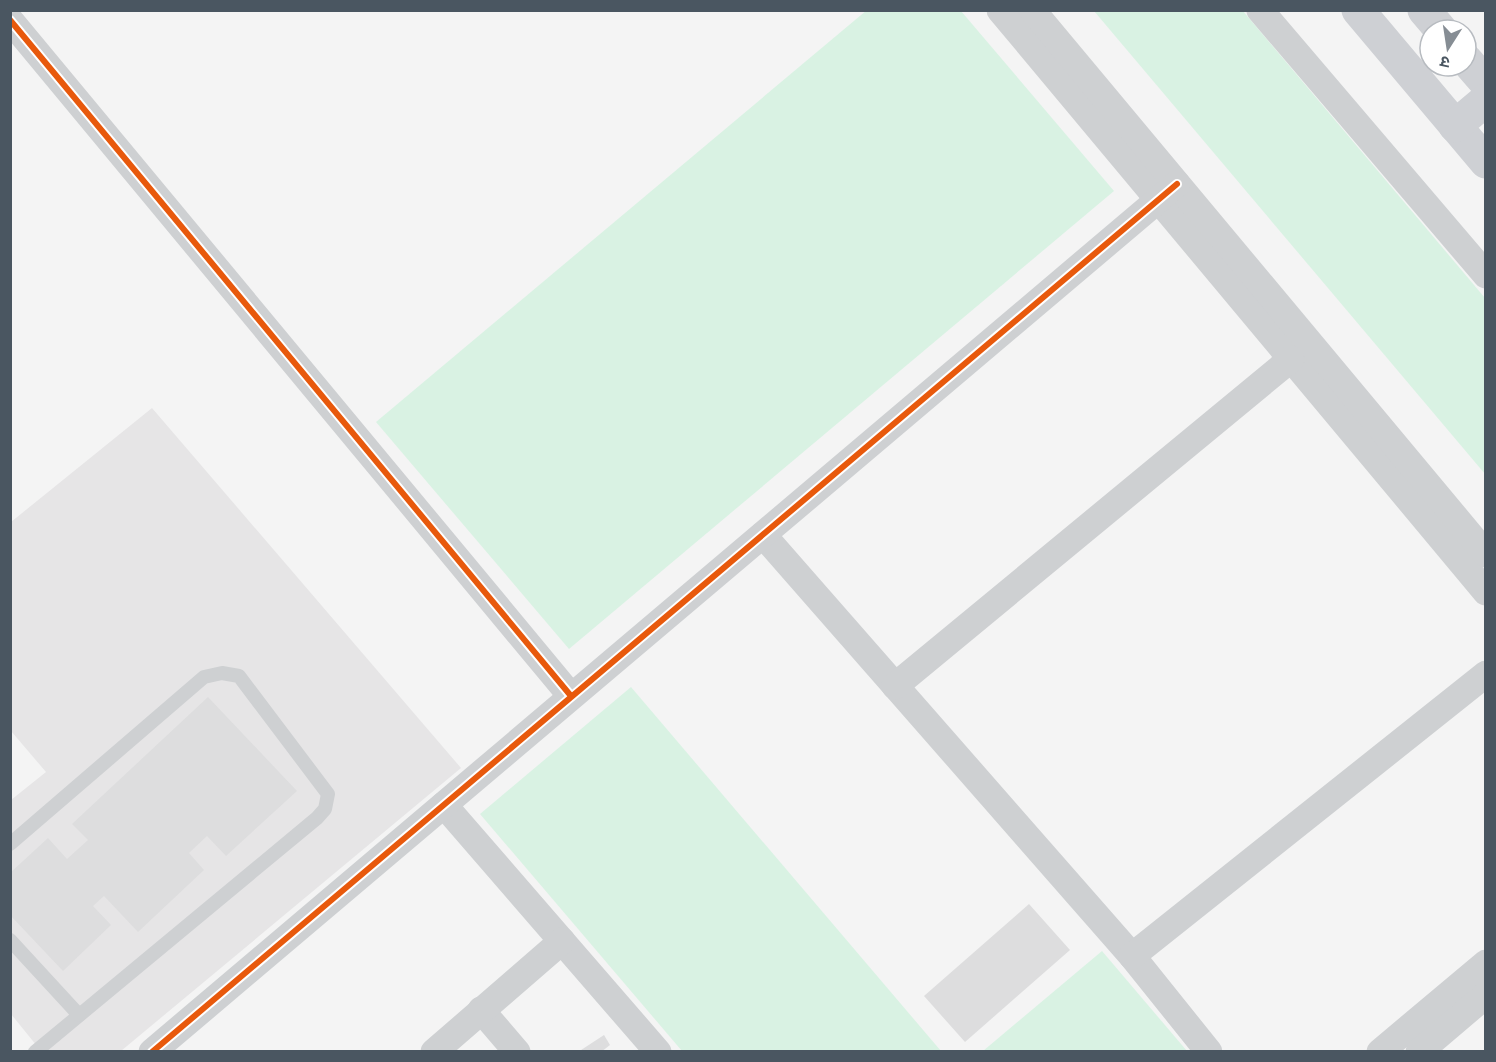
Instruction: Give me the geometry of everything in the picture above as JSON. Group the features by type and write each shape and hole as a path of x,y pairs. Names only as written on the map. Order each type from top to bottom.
{"main road":[{"path":"1358,10 1484,158"},
{"path":"1455,126 1485,100"}],"street":[{"path":"1000,10 1167,192 1485,554"},
{"path":"1032,10 1291,359 1485,592"},
{"path":"1260,10 1485,276"},
{"path":"10,20 572,696"},
{"path":"152,1052 1167,192"},
{"path":"895,686 1291,359"},
{"path":"763,535 1132,956 1209,1052"},
{"path":"1132,956 1485,674"},
{"path":"444,805 658,1052"},
{"path":"434,1052 562,941"},
{"path":"1380,1052 1439,1033 1485,963"},
{"path":"1419,1052 1485,995"},
{"path":"482,1010 517,1052"}],"lane":[{"path":"10,844 204,677 222,673 239,676 328,794 325,809 317,818 35,1052"},
{"path":"10,940 79,1015"}],"shaded area":[{"path":"152,408 461,768 121,1051 41,1051 11,1014 11,800 46,772 11,731 11,522"}],"green space":[{"path":"867,10 961,11 1114,191 569,649 376,422"},
{"path":"1094,11 1243,11 1485,298 1485,474"},
{"path":"631,687 941,1051 682,1051 480,814"},
{"path":"1102,951 1187,1051 983,1051"}],"building":[{"path":"208,697 297,791 226,856 207,836 189,853 204,870 138,932 104,896 93,906 111,925 63,971 10,915 10,873 48,838 67,859 88,840 72,824"},
{"path":"1029,904 1070,950 965,1042 924,996"},
{"path":"604,1035 610,1045 601,1052 578,1052"}],"cycle path":[{"path":"10,20 571,696"},
{"path":"152,1052 1177,184"}]}
